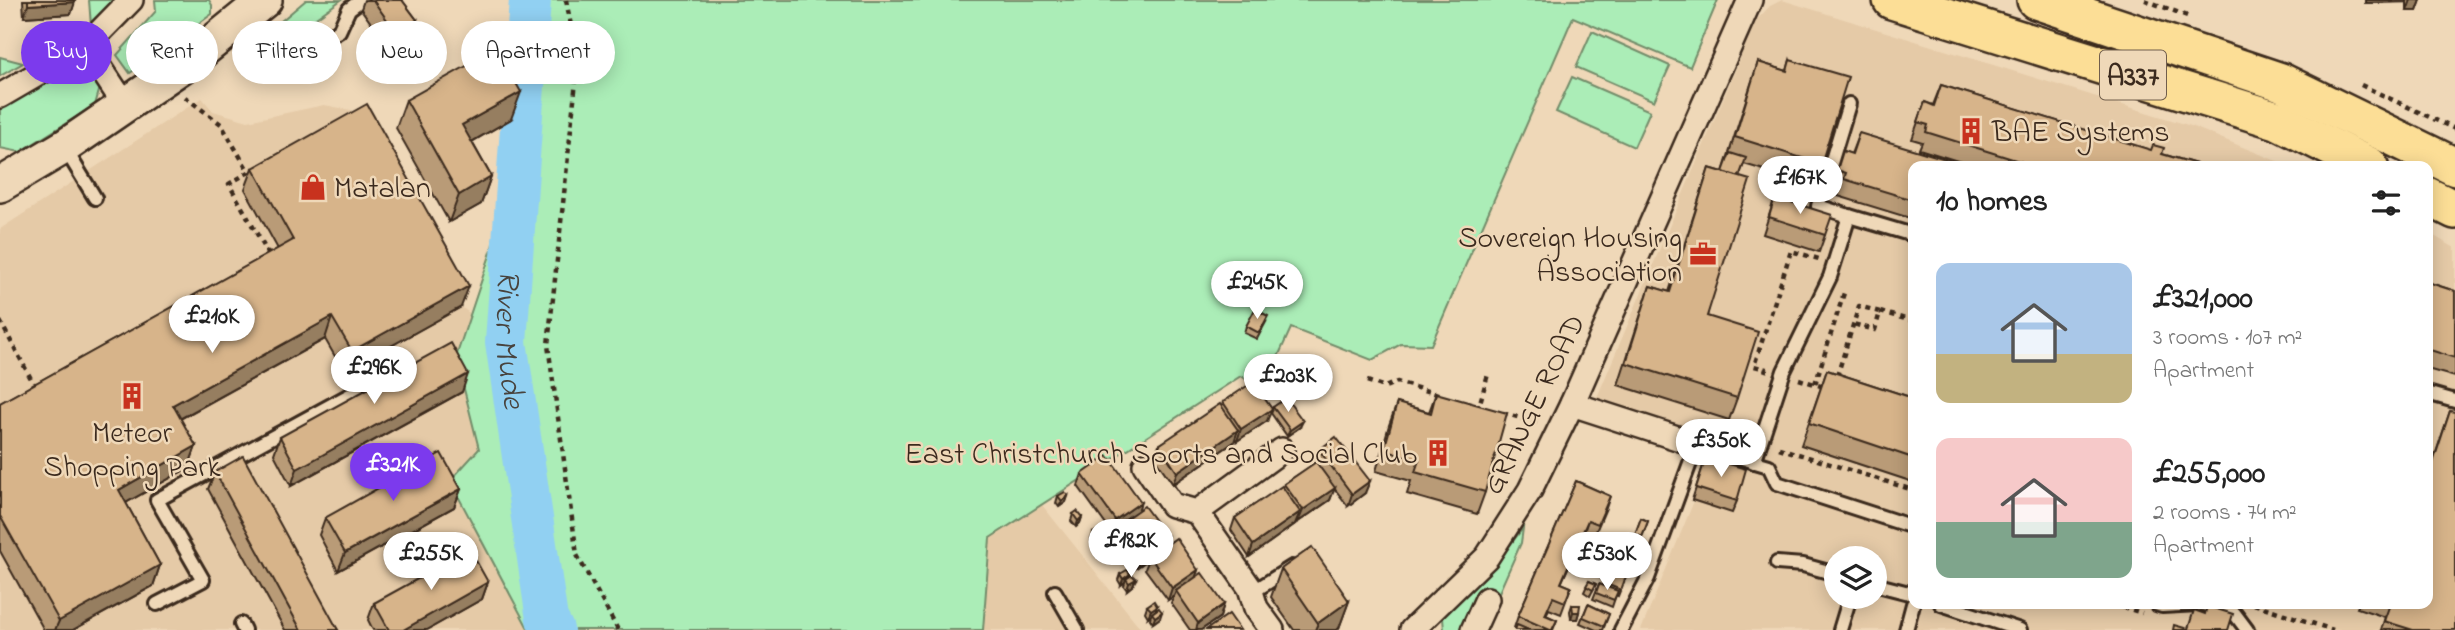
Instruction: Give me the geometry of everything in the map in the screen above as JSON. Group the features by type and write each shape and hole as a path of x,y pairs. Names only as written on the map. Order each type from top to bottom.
{"main road":[{"name":"A337","path":"1892,0 2277,120 2359,161"},
{"name":"A337","path":"2036,0 2281,82 2455,167"},
{"path":"218,37 252,9"},
{"path":"0,185 64,147 156,84"},
{"path":"2433,199 2455,210"}],"street":[{"path":"110,21 131,0"},
{"name":"GRANGE ROAD","path":"1422,627 1487,557 1530,490 1572,404 1750,0"},
{"path":"0,96 21,84"},
{"path":"111,84 125,105"},
{"path":"1572,404 1702,446"},
{"path":"1197,512 1282,450"},
{"path":"1145,465 1172,506 1197,512 1251,593 1256,608 1272,630"},
{"path":"1473,630 1487,599"}],"lane":[{"path":"252,9 264,41 287,49 300,49 339,31 349,9 361,0"},
{"path":"1849,104 1845,137 1818,206 1908,234"},
{"path":"64,147 95,198"},
{"path":"1754,462 1784,372 1830,277 1849,216"},
{"path":"157,604 203,580 157,500 357,391"},
{"path":"2433,395 2455,401"},
{"path":"1621,630 1648,578 1702,446 1769,466 1777,483 1908,525"},
{"path":"1777,563 1803,565 1824,571"},
{"path":"1251,593 1296,564"},
{"path":"1887,587 1908,593"},
{"path":"1055,592 1077,630"},
{"path":"1840,630 1846,609"},
{"path":"1906,630 1912,609"},
{"path":"1952,609 1983,624 2020,630"},
{"path":"2237,609 2247,630"}],"path":[{"path":"566,0 578,62 548,345 577,555 618,630"},
{"path":"167,84 221,124 249,172 229,184 273,261"},
{"path":"1762,381 1766,369 1754,366 1791,251 1819,260 1823,248"},
{"path":"1815,384 1846,287"},
{"path":"1837,377 1859,306 1908,320"},
{"path":"1853,324 1875,330 1880,312"},
{"path":"0,321 38,392"},
{"path":"1476,416 1488,374"},
{"path":"1799,379 1833,390"},
{"path":"1367,381 1385,387 1397,382 1444,395"},
{"path":"1467,402 1560,429"},
{"path":"1779,448 1908,488"},
{"path":"2269,609 2333,630"}],"shaded area":[{"path":"1782,0 2191,126 2277,161 1908,161 1908,609 2433,609 2433,235 2455,248 2455,630 1641,630 1694,501 1692,500 1708,448 1595,402 1752,25 1770,6"},
{"path":"202,98 213,111 248,121 324,105 351,110 461,307 471,314 457,357 479,449 451,481 529,630 0,630 0,229"},
{"path":"1042,505 1142,630 983,630 990,538"}],"green space":[{"path":"89,0 116,0 96,21 91,21"},
{"path":"155,0 209,0 212,5 212,14 202,21 147,21 156,11"},
{"path":"306,0 341,0 312,21 281,21"},
{"path":"516,0 1718,0 1690,67 1573,17 1431,345 1401,344 1372,360 1291,328 1263,390 1241,376 990,538 983,630 529,630 450,481 479,449 456,357 492,249 513,126 514,84 615,84 615,21 516,21"},
{"path":"1592,31 1670,66 1654,101 1576,67"},
{"path":"126,45 126,67 117,55"},
{"path":"0,57 21,62 21,64 0,76"},
{"path":"1572,77 1650,111 1634,147 1556,112"},
{"path":"37,84 101,84 95,105 20,152 0,148 0,107"},
{"path":"1523,528 1521,543 1497,597 1464,630 1444,630 1443,618 1448,608 1498,561"}],"building":[{"path":"28,0 75,0 75,2 28,5"},
{"path":"373,0 402,0 417,20 416,21 388,21"},
{"path":"1790,60 1848,77 1821,164 1735,137 1758,62 1787,71"},
{"path":"461,69 461,84 517,84 521,92 462,125 491,176 459,195 406,100 435,84 447,84 447,77"},
{"path":"1941,85 2151,150 2153,145 2164,148 2162,154 2186,161 2019,161 1926,132 1928,125 1918,122 1925,102 1934,106"},
{"name":"Meteor Shopping Park","path":"367,104 469,286 352,351 332,317 173,405 196,446 119,490 160,565 59,621 0,516 0,403 293,240 253,168"},
{"path":"1859,133 1952,161 1908,161 1908,198 1844,179 1846,173 1837,170 1843,151 1852,154"},
{"path":"1730,153 1746,158 1739,177 1723,172"},
{"name":"Sovereign Housing Association","path":"1709,168 1750,180 1707,316 1758,332 1737,398 1626,363 1650,286 1670,292"},
{"path":"1775,197 1832,215 1825,235 1769,217"},
{"path":"2433,284 2455,291 2455,358 2433,351"},
{"path":"1255,309 1268,316 1259,333 1246,326"},
{"path":"451,343 468,374 297,469 280,437"},
{"path":"1827,370 1908,396 1908,456 1809,423"},
{"path":"1253,382 1272,409 1241,429 1223,402"},
{"name":"East Christchurch Sports and Social Club","path":"1436,393 1507,413 1485,492 1415,472 1419,460 1384,450 1397,403 1431,413"},
{"path":"1286,398 1303,421 1290,430 1273,407"},
{"path":"1220,404 1238,430 1177,472 1159,445"},
{"path":"2450,411 2455,412 2455,630 2413,630 2384,621 2388,609 2433,609 2433,463"},
{"path":"1336,437 1370,481 1352,494 1319,450"},
{"path":"441,453 461,489 345,553 325,518"},
{"path":"243,456 338,630 301,630 215,472"},
{"path":"1108,456 1141,502 1115,520 1082,474"},
{"path":"1706,457 1746,469 1737,501 1696,488"},
{"path":"1316,462 1335,488 1303,510 1284,484"},
{"path":"1576,481 1610,496 1598,524 1588,520 1561,583 1571,587 1565,602 1553,597 1545,615 1557,620 1550,630 1518,616"},
{"path":"1282,486 1300,512 1253,545 1235,518"},
{"path":"1065,492 1068,496 1062,501 1058,496"},
{"path":"1144,506 1167,537 1141,556 1118,524"},
{"path":"1077,511 1082,517 1078,521 1073,514"},
{"path":"1641,518 1648,521 1642,537 1635,534"},
{"path":"1099,529 1102,533 1096,538 1093,533"},
{"path":"1176,538 1198,570 1172,588 1150,557"},
{"path":"1103,540 1107,544 1100,549 1097,545"},
{"path":"1312,547 1349,601 1318,623 1281,569"},
{"path":"1612,547 1633,557 1628,568 1607,558"},
{"path":"470,550 488,582 403,630 389,630 374,603"},
{"path":"1607,563 1628,571 1621,590 1606,584 1609,576 1603,573"},
{"path":"1127,570 1130,574 1123,579 1120,574"},
{"path":"1202,573 1224,604 1198,623 1176,591"},
{"path":"1132,575 1136,579 1129,583 1126,579"},
{"path":"1589,581 1596,584 1593,590 1586,586"},
{"path":"1599,584 1618,591 1614,600 1596,593"},
{"path":"1154,601 1157,606 1151,610 1147,606"},
{"path":"1588,604 1609,614 1604,626 1583,617"},
{"path":"1572,605 1580,605 1579,612 1573,612"},
{"path":"1159,608 1162,612 1155,617 1152,613"},
{"path":"2206,609 2217,609 2233,614 2228,630 2173,630 2174,625 2188,629 2194,610 2205,614"},
{"path":"1229,614 1240,630 1206,630"},
{"path":"1517,625 1529,630 1515,630"}],"waterway":[{"name":"River Mude","path":"530,0 506,342 547,619 553,630"}],"place":[{"name":"BAE Systems","path":"1971,131"},
{"name":"Matalan","path":"313,187"},
{"name":"Sovereign Housing Association","path":"1703,254"},
{"name":"Meteor Shopping Park","path":"132,396"},
{"name":"East Christchurch Sports and Social Club","path":"1438,453"}]}
